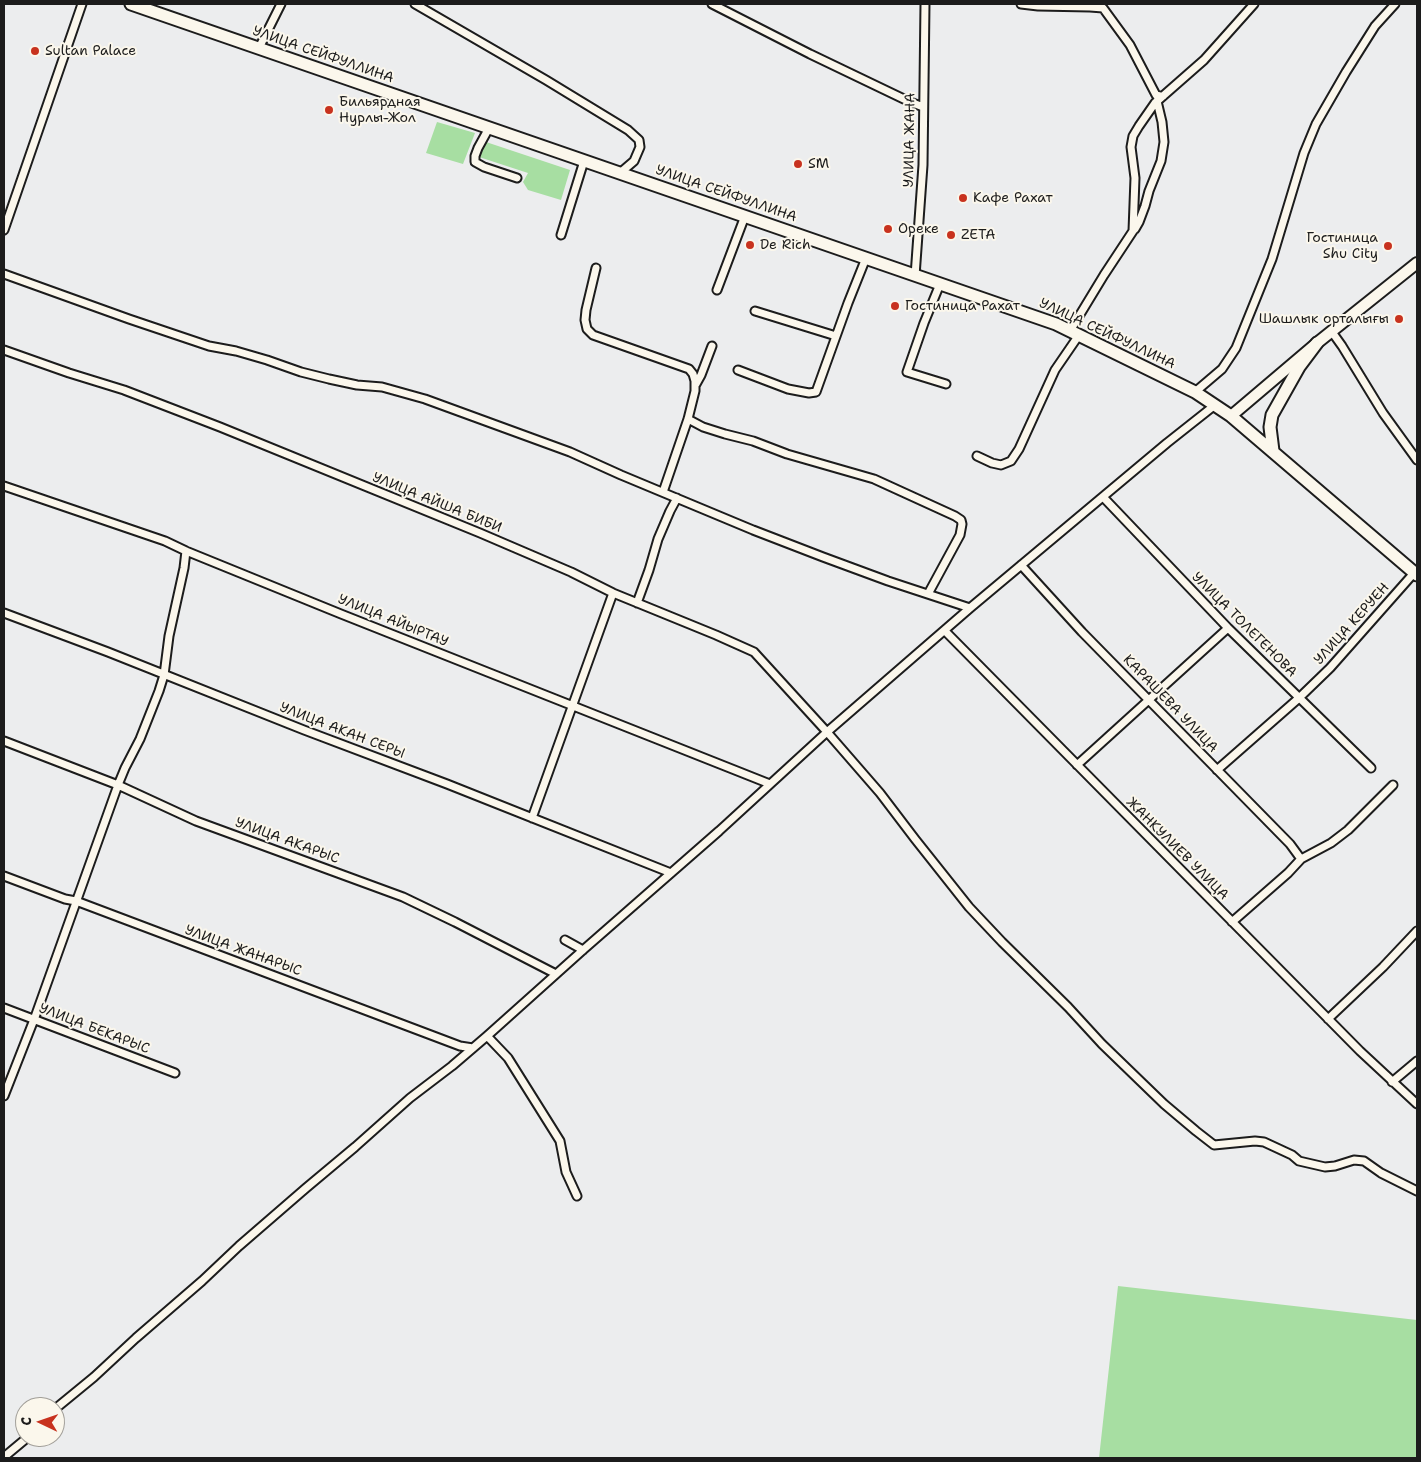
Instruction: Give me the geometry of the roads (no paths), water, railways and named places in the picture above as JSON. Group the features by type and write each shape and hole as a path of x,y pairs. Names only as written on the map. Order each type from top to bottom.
{"main road":[{"name":"УЛИЦА СЕЙФУЛЛИНА","path":"137,5 1056,324 1195,392 1231,416 1416,574"},
{"path":"1273,451 1270,427 1272,415 1299,368 1317,343"}],"street":[{"path":"4,230 82,4"},
{"path":"259,48 281,4"},
{"path":"415,4 628,130 639,140 640,147 634,161 620,173"},
{"path":"712,4 810,54 923,107"},
{"name":"УЛИЦА ЖАНА","path":"915,276 923,165 925,4"},
{"path":"1021,4 1038,6 1105,6 1130,45 1156,95 1163,96"},
{"path":"1133,231 1135,178 1132,157 1133,136 1157,101 1204,60 1254,4"},
{"path":"1195,392 1222,369 1236,348 1272,260 1304,153 1316,124 1375,26 1395,4"},
{"path":"977,456 1002,465 1011,461 1020,448 1055,370 1104,275 1140,222 1149,191 1161,161 1164,142 1157,101"},
{"path":"489,128 478,148 475,156 476,162 484,167 517,178"},
{"path":"561,235 584,160"},
{"path":"717,290 745,216"},
{"path":"738,370 788,389 809,394 816,392 866,258"},
{"path":"1231,416 1417,262"},
{"path":"596,268 586,310 585,320 587,329 593,335 689,370 693,374 695,391 688,419 663,492"},
{"path":"4,274 209,346 236,351 300,372 329,379 357,385 382,387 425,398 570,452 621,475 814,554 970,608"},
{"path":"940,284 907,372 946,384"},
{"path":"754,311 836,336"},
{"path":"1332,332 1383,414 1417,460"},
{"path":"695,384 701,375 712,346"},
{"name":"УЛИЦА АЙША БИБИ","path":"4,350 124,390 220,427 489,537 572,572 613,593 754,652 880,793 969,907 1102,1044 1164,1104 1214,1145 1255,1141 1264,1142 1292,1155 1299,1161 1325,1167 1354,1160 1364,1161 1381,1173 1417,1191"},
{"path":"65,1400 94,1377 410,1098 487,1036 827,732 970,608 1167,443 1216,406"},
{"path":"688,419 703,427 874,479 961,520 960,535 928,594"},
{"name":"УЛИЦА АЙЫРТАУ","path":"4,486 165,541 341,614 770,784"},
{"name":"УЛИЦА ТОЛЕГЕНОВА","path":"1103,497 1228,628 1371,768"},
{"path":"637,603 650,570 658,539 677,498"},
{"path":"4,1096 34,1019 124,768 140,739 164,674 169,636 186,551"},
{"name":"КАРАШЕВА УЛИЦА","path":"1021,565 1082,632 1290,844 1301,859"},
{"name":"УЛИЦА КЕРУЕН","path":"1217,770 1330,668 1416,574"},
{"path":"532,818 613,593"},
{"name":"УЛИЦА АКАН СЕРЫ","path":"4,613 671,872"},
{"path":"1077,765 1228,628"},
{"name":"ЖАНКУЛИЕВ УЛИЦА","path":"945,631 1328,1019 1417,1104"},
{"name":"УЛИЦА АКАРЫС","path":"4,741 118,785 196,820 403,897 556,974"},
{"path":"1232,922 1288,873 1301,859 1332,842 1348,830 1393,785"},
{"name":"УЛИЦА ЖАНАРЫС","path":"4,876 65,899 76,901 427,1034 460,1046 473,1048"},
{"path":"1328,1019 1383,967 1417,931"},
{"path":"565,940 583,950"},
{"name":"УЛИЦА БЕКАРЫС","path":"4,1008 175,1073"},
{"path":"487,1036 508,1058 560,1141 566,1172 577,1196"},
{"path":"1392,1082 1417,1061"},
{"path":"4,1458 17,1447"}],"place":[{"name":"Sultan Palace","path":"35,51"},
{"name":"Бильярдная Нурлы-Жол","path":"329,110"},
{"name":"SM","path":"798,164"},
{"name":"Кафе Рахат","path":"963,198"},
{"name":"Ореке","path":"888,229"},
{"name":"ZETA","path":"951,235"},
{"name":"De Rich","path":"750,245"},
{"name":"Гостиница Shu City","path":"1388,246"},
{"name":"Гостиница Рахат","path":"895,306"},
{"name":"Шашлык орталығы","path":"1399,319"}]}
